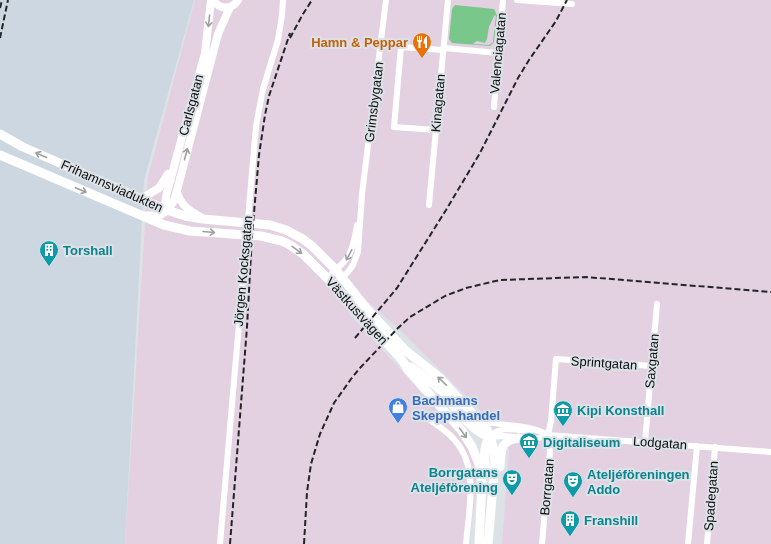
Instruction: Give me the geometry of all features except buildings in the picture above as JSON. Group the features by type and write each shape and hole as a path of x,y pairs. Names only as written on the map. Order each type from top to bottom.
{"main road":[{"name":"Frihamnsviadukten","path":"0,134 23,147 167,210 184,216 203,219"},
{"name":"Frihamnsviadukten","path":"0,141 23,147"},
{"name":"Frihamnsviadukten","path":"0,155 142,216"},
{"path":"142,216 158,216 167,210"},
{"name":"Carlsgatan","path":"167,210 176,228"},
{"name":"Västkustvägen","path":"142,216 176,228 190,231 261,236 282,241 296,248 364,312 402,355 440,378 486,428 494,446 495,462 488,544"},
{"name":"Västkustvägen","path":"203,219 262,224 279,227 304,239 336,270 364,312"},
{"path":"402,355 438,389 474,428 482,434 490,437"},
{"name":"Västkustvägen","path":"402,355 408,370 462,431 472,448 479,464 482,482 482,513"},
{"name":"Västkustvägen","path":"479,544 486,476 484,456 486,443 490,437"},
{"path":"494,544 501,450 509,440 519,438"}],"street":[{"path":"212,0 219,6 225,8 237,3"},
{"name":"Carlsgatan","path":"167,210 165,206 166,196 205,53 212,0"},
{"name":"Jörgen Kocksgatan","path":"220,544 256,126 263,89 278,40 283,0"},
{"path":"283,7 290,0"},
{"name":"Grimsbygatan","path":"334,285 342,279 353,265 358,252 361,204 386,0"},
{"name":"Kinagatan","path":"429,205 448,0"},
{"name":"Valenciagatan","path":"494,107 503,0"},
{"path":"517,0 572,4"},
{"name":"Carlsgatan","path":"167,210 172,204 177,192 218,34 237,3"},
{"path":"436,130 394,126 401,47 498,53"},
{"path":"144,199 156,192 163,184 175,161"},
{"path":"177,192 184,206 203,219"},
{"name":"Grimsbygatan","path":"327,278 344,263 351,253 361,204"},
{"name":"Saxgatan","path":"645,442 657,304"},
{"name":"Sprintgatan","path":"556,359 651,366"},
{"name":"Borrgatan","path":"542,544 550,450 548,435 551,421 556,359"},
{"name":"Lodgatan","path":"478,419 486,422 538,429 548,435"},
{"path":"430,420 446,431 462,449 468,464 471,483 466,544"},
{"path":"490,437 497,431 503,429 530,431 538,429"},
{"name":"Lodgatan","path":"490,437 536,439 548,435 771,452"},
{"name":"Spadegatan","path":"688,544 697,446"},
{"name":"Spadegatan","path":"707,544 715,447"}],"shaded area":[{"path":"0,0 194,0 144,180 125,544 0,544"},
{"path":"195,0 771,0 771,544 502,544 509,450 481,411 398,328 342,279 349,314 459,432 477,459 475,499 469,544 125,544 148,177"}],"green space":[{"path":"455,5 494,9 497,15 494,42 490,46 452,43 449,39 452,9","holes":["496,15 493,42 489,45 473,44 477,41 485,43 489,27 494,16"]}],"railway":[{"path":"0,8 2,0"},
{"path":"0,38 8,0"},
{"path":"290,38 312,0"},
{"path":"355,338 397,288 446,210 480,153 518,78 556,21 567,0"},
{"path":"230,544 259,155 269,96 290,33"},
{"path":"304,544 307,492 311,464 320,434 334,403 359,369 398,328 410,317 445,296 466,288 500,280 586,277 771,292"}],"place":[{"name":"Hamn & Peppar","path":"422,59"},
{"name":"Torshall","path":"49,267"},
{"name":"Bachmans Skeppshandel","path":"398,424"},
{"name":"Kipi Konsthall","path":"563,427"},
{"name":"Digitaliseum","path":"529,459"},
{"name":"Borrgatans Ateljéförening","path":"512,496"},
{"name":"Ateljéföreningen Addo","path":"573,498"},
{"name":"Franshill","path":"570,537"}]}
